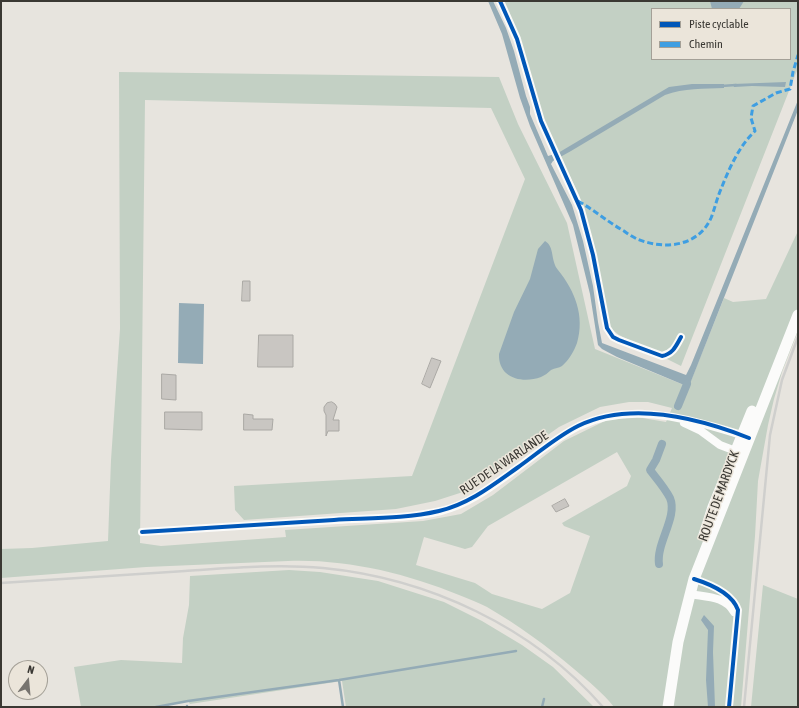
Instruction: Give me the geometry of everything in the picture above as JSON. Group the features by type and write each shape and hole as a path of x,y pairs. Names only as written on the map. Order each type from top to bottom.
{"main road":[{"name":"ROUTE DE MARDYCK","path":"746,437 798,305"},
{"name":"ROUTE DE MARDYCK","path":"668,707 674,662 707,523 798,316"}],"street":[{"path":"500,1 515,34 537,111 585,222 605,319 609,331 613,337 619,340 662,356 668,355 672,352 681,337"},
{"name":"RUE DE LA WARLANDE","path":"142,532 425,514 441,511 477,496 555,440 586,423 604,417 628,413 657,414 686,419 746,437"},
{"name":"RUE DE LA WARLANDE","path":"657,414 695,428 720,445 739,452"},
{"path":"694,579 714,586 731,599 738,610 729,707"},
{"path":"690,594 719,599 726,603 734,611 737,624"}],"shaded area":[{"path":"503,1 798,1 798,68 681,366 619,335 610,328 579,195 554,144 537,104"},
{"path":"119,72 499,77 518,124 567,223 595,349 684,385 680,392 686,393 724,298 733,302 766,299 798,231 798,331 782,372 774,399 758,481 741,707 614,707 595,687 553,652 521,628 487,607 418,580 353,565 332,562 288,561 146,567 1,578 1,549 32,548 108,541 111,460 120,329","holes":["145,100 491,108 525,179 412,476 234,486 235,510 244,520 396,509 435,501 463,492 501,468 559,427 600,407 629,402 648,402 672,408 666,422 637,417 607,420 564,441 493,495 461,514 423,521 285,530 286,537 161,546 140,543","617,452 631,476 627,486 562,523 564,526 590,536 570,593 542,609 492,594 475,583 416,565 424,537 465,549 472,547 488,526"]},
{"path":"289,570 320,572 378,581 444,602 482,621 522,645 553,667 594,707 346,707 342,681 190,704 188,701 151,707 81,707 74,667 121,660 182,663 183,638 189,605 190,576"},
{"path":"763,585 798,599 798,707 751,707"}],"water":[{"path":"488,1 493,1 506,28 530,107 530,114 548,156 558,153 669,87 692,84 724,84 724,88 687,90 665,95 553,161 551,164 572,205 583,241 593,286 602,343 686,375 798,100 798,110 686,394 681,392 684,385 617,357 602,349 598,345 590,294 573,225 530,126 520,98 502,34"},
{"path":"710,1 744,1 740,8 712,8"},
{"path":"786,82 785,87 734,87 733,84"},
{"path":"545,241 550,247 556,266 574,295 579,314 579,333 573,352 562,366 551,370 541,377 526,380 519,379 512,377 502,369 499,354 514,312 530,279 538,249"},
{"path":"179,303 204,304 203,364 178,363"},
{"path":"704,615 714,626 713,652 715,707 708,707 706,680 708,630 701,620"}],"building":[{"path":"243,281 250,281 250,301 242,301"},
{"path":"259,335 293,335 293,367 258,367"},
{"path":"432,358 441,361 430,388 422,384"},
{"path":"162,374 176,375 176,400 162,399"},
{"path":"332,402 337,407 333,420 339,420 339,431 328,431 326,436 326,415 324,407 327,403"},
{"path":"165,412 202,412 202,430 165,429"},
{"path":"244,414 253,415 253,419 273,419 272,430 244,430"},
{"path":"565,499 569,506 556,512 552,506"}],"waterway":[{"path":"721,86 736,85"},
{"path":"678,406 687,384"},
{"path":"659,564 659,556 669,522 672,505 668,494 650,470 656,460 662,444"},
{"path":"156,707 188,701 339,680 516,651"},
{"path":"339,680 343,707"},
{"path":"542,707 544,699"}],"railway":[{"path":"744,707 770,435 782,380 798,337"},
{"path":"1,583 271,566 323,568 362,574 401,583 439,595 476,611 511,630 544,653 575,678 603,707"}],"marked path":[{"path":"578,201 637,239 647,242 669,245 679,244 698,235 705,228 711,218 727,174 735,158 749,137 755,131 751,118 753,106 776,93 790,89 798,55"}],"cycle path":[{"path":"500,1 517,39 541,121 581,210 593,255 607,328 613,337 662,356 672,351 681,337"},
{"path":"142,532 400,517 439,511 471,499 570,430 598,419 619,415 664,415 708,424 749,438"},
{"path":"694,579 726,594 738,610 729,707"}]}
